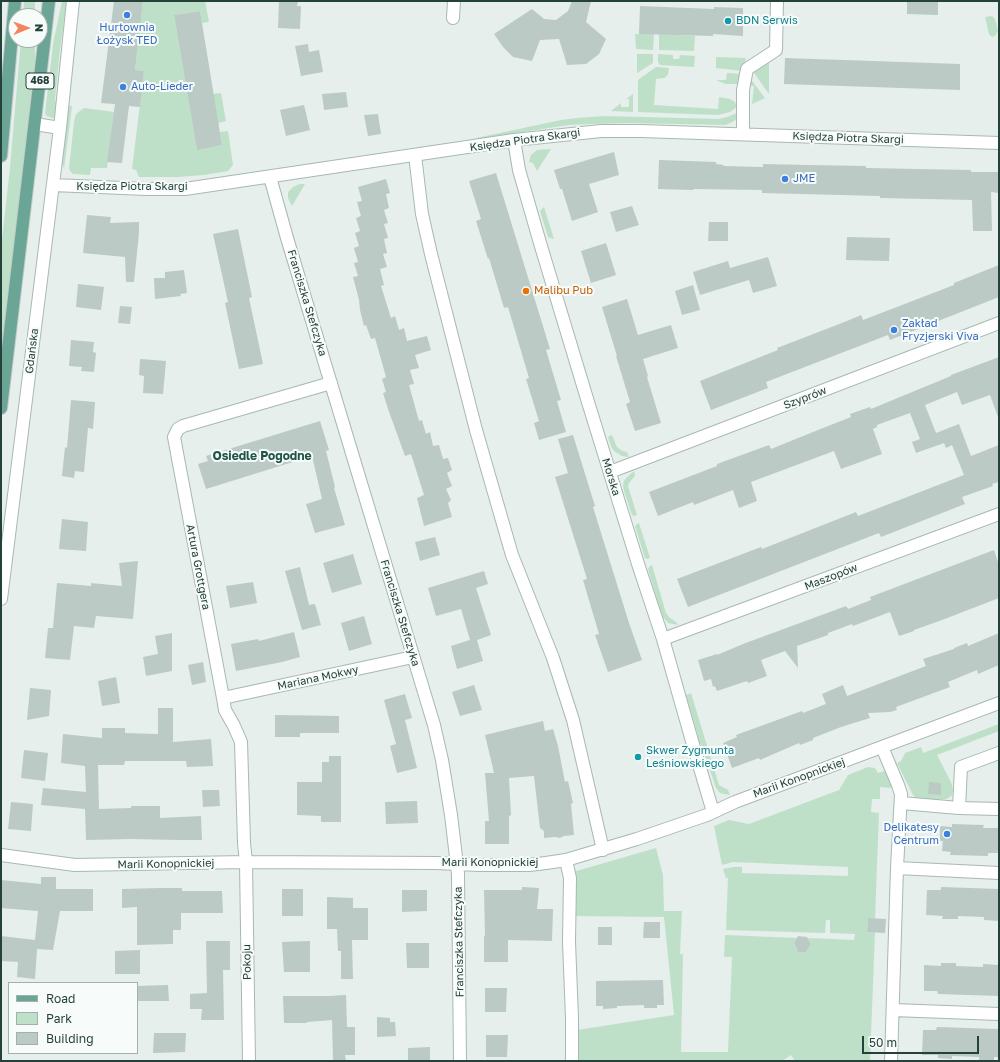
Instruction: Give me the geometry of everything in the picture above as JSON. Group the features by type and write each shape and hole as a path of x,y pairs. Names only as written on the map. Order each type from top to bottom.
{"main road":[{"path":"1,156 15,1"},
{"name":"468","path":"1,408 49,1"}],"street":[{"name":"Gdańska","path":"1,599 60,128 73,1"},
{"path":"453,18 454,1"},
{"path":"743,134 743,90 747,69 776,50 777,1"},
{"path":"35,124 60,128"},
{"name":"Księdza Piotra Skargi","path":"53,185 66,187 185,189 514,140 601,130 999,143"},
{"name":"Morska","path":"514,140 519,170 588,402 663,639 713,812"},
{"path":"415,155 423,220 476,430 512,555 553,658 573,720 603,850"},
{"name":"Franciszka Stefczyka","path":"270,177 434,724 442,760 458,865 460,1061"},
{"name":"Szyprów","path":"610,472 999,323"},
{"name":"Artura Grottgera","path":"246,862 244,843 241,742 225,710 174,437 178,429 183,426 331,383"},
{"name":"Maszopów","path":"663,639 999,514"},
{"name":"Mariana Mokwy","path":"223,698 413,657"},
{"name":"Marii Konopnickiej","path":"1,854 75,865 246,862 529,865 566,860 638,839 713,812 735,802 999,703"},
{"path":"882,747 901,794 897,868 891,1061"},
{"path":"959,808 961,767 999,753"},
{"path":"901,803 959,808 999,809"},
{"path":"566,860 570,878 569,942 572,1061"},
{"name":"Pokoju","path":"246,862 249,1061"},
{"path":"897,868 999,873"},
{"path":"893,1010 999,1014"}],"green space":[{"path":"24,1 35,1 35,8 24,8"},
{"path":"62,1 67,1 55,99 57,106 56,117 52,118 45,114 53,44"},
{"path":"143,1 205,1 209,22 202,23 200,11 174,15 197,149 222,145 220,132 228,131 233,165 228,171 178,177 139,177 136,170 132,169 144,71 135,70"},
{"path":"992,16 995,19 998,31 995,36 992,37 989,34 985,17"},
{"path":"635,34 654,34 653,50 636,49"},
{"path":"659,34 695,36 694,51 659,50"},
{"path":"20,48 35,48 35,62 1,351 1,249"},
{"path":"637,54 653,54 653,63 637,73"},
{"path":"658,54 673,55 673,59 679,59 680,55 695,56 694,67 660,65 658,62"},
{"path":"716,57 746,58 743,71 716,68"},
{"path":"769,58 769,94 752,70"},
{"path":"656,67 669,68 666,77 656,79 654,105 718,109 719,97 730,99 735,102 737,107 730,112 718,115 638,112 638,80"},
{"path":"727,73 742,74 740,84 726,84 717,80 726,80"},
{"path":"749,77 765,98 752,104 754,86 747,85"},
{"path":"221,93 226,121 218,123 213,94"},
{"path":"633,94 633,112 611,111 621,103 621,107 629,107 629,99 626,99"},
{"path":"68,106 72,106 64,169 62,163"},
{"path":"84,108 114,112 107,168 91,168 90,175 73,174 69,168 76,114"},
{"path":"737,113 737,118 726,125 630,123 569,125 476,139 561,120 577,118 605,116 719,119"},
{"path":"551,149 537,171 533,163 529,162 531,155 537,150"},
{"path":"300,184 305,184 292,206 288,198 288,192 293,187"},
{"path":"544,207 554,239 548,237 540,211"},
{"path":"611,435 617,447 622,451 627,452 629,457 622,456 614,451 608,437"},
{"path":"634,471 635,476 628,486 637,515 634,516 632,515 623,485 627,477"},
{"path":"639,523 650,558 647,559 645,558 635,526"},
{"path":"652,565 666,613 678,625 668,623 662,616 648,569"},
{"path":"691,693 719,785 728,790 730,795 720,793 716,788 701,744 695,740 698,734 686,695"},
{"path":"999,724 999,731 937,755 951,782 953,790 950,797 946,799 920,799 913,795 897,763 901,761 905,753 921,747 923,753"},
{"path":"868,767 875,768 878,773 885,771 891,784 891,788 880,787 880,799 872,799 871,812 879,813 875,919 868,918 867,931 875,932 870,1061 795,1061 791,1055 782,1061 576,1061 577,1030 674,1015 664,917 573,916 573,872 656,848 663,875 664,911 682,911 680,954 683,954 681,1052 728,1052 732,957 724,957 725,935 797,938 794,943 797,951 806,952 811,944 808,938 854,940 855,934 830,933 830,920 826,920 825,933 726,930 728,878 726,878 723,869 742,867 742,873 848,876 848,867 733,862 722,865 714,826 729,820 749,824 839,790 848,775"}],"building":[{"path":"114,1 143,1 135,70 144,71 140,107 129,106 122,163 107,162 115,104 101,103"},
{"path":"279,1 298,1 297,6 301,6 300,29 278,28"},
{"path":"572,1 591,1 586,22 606,39 599,54 586,64 567,65 559,39 540,40 532,61 513,57 503,47 494,34 532,9 544,19 556,20 568,11"},
{"path":"907,1 938,1 938,15 907,14"},
{"path":"640,6 714,9 714,7 743,8 743,36 713,34 713,36 639,34"},
{"path":"200,11 222,145 197,150 174,15"},
{"path":"308,44 309,52 319,50 323,72 301,76 295,46"},
{"path":"785,58 960,64 960,90 784,84"},
{"path":"346,92 348,107 324,110 322,94"},
{"path":"304,105 310,130 286,136 280,110"},
{"path":"378,114 381,134 368,136 364,115"},
{"path":"614,152 619,175 589,184 598,212 572,221 562,189 560,189 554,170"},
{"path":"659,160 716,162 716,164 724,165 723,166 763,167 763,164 866,166 866,168 999,172 999,193 991,192 992,231 973,231 972,200 762,193 762,190 658,189"},
{"path":"496,173 550,349 546,350 561,400 557,401 566,432 539,440 534,423 539,421 526,379 529,378 508,307 504,308 476,221 481,219 469,181"},
{"path":"386,179 390,193 386,194 389,208 384,210 388,223 384,224 388,238 384,239 387,253 383,254 387,267 380,269 384,285 381,286 391,318 395,316 399,330 404,328 407,341 427,336 431,350 415,355 419,368 410,370 414,384 409,385 419,421 422,420 426,434 430,432 433,446 439,445 443,459 448,458 452,470 447,473 452,486 446,489 451,500 448,503 452,517 424,526 417,498 424,495 411,454 405,456 388,409 383,393 386,392 382,379 386,377 375,338 371,339 366,325 364,326 353,277 358,276 354,263 358,262 354,248 359,246 355,233 360,231 356,218 361,216 357,202 362,201 358,187"},
{"path":"632,206 639,225 616,232 610,212"},
{"path":"87,215 111,217 110,223 139,222 134,282 126,282 125,257 83,253"},
{"path":"709,222 728,222 728,241 708,241"},
{"path":"238,229 252,297 249,298 263,364 239,369 225,303 228,302 213,234"},
{"path":"847,237 890,238 889,261 846,260"},
{"path":"606,243 616,275 591,283 581,251"},
{"path":"768,257 777,286 753,293 749,280 700,295 693,272 728,261 730,268"},
{"path":"999,265 999,297 890,340 888,335 766,382 768,388 711,410 700,381 778,350 777,348 861,315 863,320 954,285 954,283"},
{"path":"184,270 187,293 180,294 181,296 155,299 154,278 165,278 165,272"},
{"path":"78,284 104,287 101,310 76,307"},
{"path":"693,285 700,310 682,315 675,291"},
{"path":"627,299 638,335 671,325 678,348 643,359 661,423 635,431 626,404 630,402 602,307"},
{"path":"120,306 132,307 130,324 118,323"},
{"path":"71,340 94,342 93,352 96,353 94,372 81,371 82,367 69,366"},
{"path":"999,357 999,417 990,395 962,405 957,392 925,405 936,433 959,424 971,456 999,445 999,482 992,484 993,486 962,497 965,504 881,537 879,533 688,607 677,579 761,547 762,549 856,512 858,516 964,475 952,445 946,448 944,443 916,453 912,442 920,439 910,413 877,425 877,427 873,429 882,454 841,469 834,451 751,482 757,501 739,508 733,490 694,505 693,502 658,516 649,492 717,466 717,464 769,445 771,449 851,417 850,414 870,407 871,409 951,375"},
{"path":"140,359 166,361 163,394 143,393 144,376 139,375"},
{"path":"71,400 95,402 93,429 88,428 84,472 75,471 74,478 62,476 65,447 67,448"},
{"path":"320,421 329,450 326,451 334,488 345,525 315,533 306,504 322,499 312,456 206,489 198,464 208,461 206,456"},
{"path":"573,435 595,506 593,507 642,660 608,672 595,635 599,634 583,580 587,579 555,477 568,473 558,439"},
{"path":"62,519 88,522 86,551 59,549"},
{"path":"435,537 440,555 420,561 415,542"},
{"path":"994,550 999,565 999,598 899,636 890,612 853,626 852,624 828,633 828,635 797,646 798,668 785,651 761,660 767,676 748,683 747,681 717,691 715,686 713,687 711,679 704,681 698,660 717,655 846,606 848,609 871,600 870,597"},
{"path":"353,554 362,584 332,593 323,563"},
{"path":"138,561 133,619 96,616 94,628 74,626 70,660 45,658 48,628 53,628 57,583 91,586 91,583 122,586 119,563"},
{"path":"300,567 309,605 315,604 321,625 302,630 285,571"},
{"path":"484,571 488,584 476,588 491,635 477,640 483,661 457,669 451,646 470,640 461,609 436,616 428,588"},
{"path":"253,582 257,603 230,608 226,586"},
{"path":"364,616 372,644 349,651 341,623"},
{"path":"294,632 300,657 236,671 231,644 258,639 259,641"},
{"path":"172,633 172,671 146,676 143,657 158,654 155,636"},
{"path":"999,633 999,665 978,674 977,670 948,682 950,687 896,707 897,710 890,712 868,713 870,718 841,727 800,745 799,743 760,760 759,758 732,768 723,743 737,737 736,735 826,704 822,694 843,685 847,696 926,666 923,659 967,643 968,646"},
{"path":"203,662 206,682 192,685 188,665"},
{"path":"116,677 120,703 102,706 98,681"},
{"path":"474,685 482,710 460,716 452,692"},
{"path":"30,688 51,690 49,716 27,720"},
{"path":"405,694 412,718 405,720 417,768 397,773 390,746 396,744 384,700"},
{"path":"158,708 173,708 173,742 211,739 213,766 187,767 186,761 125,761 124,765 98,765 99,809 131,808 131,806 160,806 160,818 201,816 202,840 86,840 85,809 41,805 43,788 86,792 85,766 61,763 63,734 102,738 102,728 125,728 125,733 158,734"},
{"path":"275,715 339,716 339,733 300,733 300,737 275,737"},
{"path":"543,721 545,731 553,729 565,782 568,781 573,803 571,804 574,835 560,838 544,838 544,831 540,828 534,776 509,778 511,815 509,816 509,844 485,844 485,821 489,821 485,773 494,773 485,735"},
{"path":"24,750 48,753 45,781 21,778"},
{"path":"329,756 341,756 341,822 321,822 321,816 297,815 297,782 322,782 322,762 329,762"},
{"path":"929,782 941,783 941,795 928,794"},
{"path":"202,790 219,790 220,806 203,807"},
{"path":"417,801 418,823 386,824 385,802"},
{"path":"11,802 33,804 31,831 8,829"},
{"path":"952,824 984,825 983,828 999,828 999,853 988,853 988,856 950,855 951,852 942,851 943,841 940,841 940,826 952,827"},
{"path":"41,877 56,877 56,889 93,889 93,911 60,911 53,950 37,949 35,979 17,977 18,962 1,961 1,936 35,940 38,911 1,908 1,880 41,884"},
{"path":"522,887 539,888 537,909 553,909 552,941 508,940 508,962 484,962 484,890 522,890"},
{"path":"941,887 999,889 999,921 984,920 984,917 958,916 958,919 942,919 943,916 926,915 927,890 941,890"},
{"path":"182,888 182,891 222,891 223,913 181,913 181,930 173,930 173,944 137,945 137,907 122,908 122,889"},
{"path":"282,889 303,889 303,916 282,916"},
{"path":"402,890 427,890 427,911 402,912"},
{"path":"327,897 353,898 353,908 368,908 368,940 352,940 353,979 341,979 341,951 338,951 337,929 327,929"},
{"path":"868,918 886,919 885,933 867,932"},
{"path":"644,922 660,922 660,938 643,938"},
{"path":"598,927 612,927 612,945 598,945"},
{"path":"798,936 807,937 811,944 806,952 798,952 794,943"},
{"path":"206,941 230,941 230,970 223,970 224,1020 201,1020 202,1009 190,1009 190,994 207,993"},
{"path":"310,941 310,972 284,972 282,942"},
{"path":"406,943 429,943 429,968 407,968"},
{"path":"140,950 140,974 115,974 115,951"},
{"path":"941,963 956,963 956,966 983,967 983,964 998,965 999,996 938,994 937,991 924,991 924,965 941,966"},
{"path":"663,980 664,1005 657,1005 657,1008 644,1008 644,1005 617,1006 617,1008 603,1009 603,1006 596,1006 596,981"},
{"path":"168,985 169,1001 138,1001 138,986"},
{"path":"485,988 507,988 506,1012 485,1012"},
{"path":"346,995 347,1027 355,1027 355,1055 345,1055 346,1061 333,1061 332,1020 307,1023 284,1023 283,996"},
{"path":"377,1017 390,1018 390,1022 395,1022 396,1036 377,1037"},
{"path":"937,1027 999,1029 999,1057 994,1057 994,1060 979,1060 979,1057 952,1056 952,1059 938,1058 938,1055 922,1055 923,1030 936,1030"},
{"path":"154,1033 186,1033 185,1052 153,1053"},
{"path":"486,1035 508,1035 507,1057 486,1057"},
{"path":"430,1047 430,1061 408,1061 408,1048"}],"place":[{"name":"Hurtownia Łożysk TED","path":"127,15"},
{"name":"BDN Serwis","path":"728,21"},
{"name":"Auto-Lieder","path":"123,87"},
{"name":"JME","path":"785,179"},
{"name":"Malibu Pub","path":"526,291"},
{"name":"Zakład Fryzjerski Viva","path":"894,330"},
{"name":"Skwer Zygmunta Leśniowskiego","path":"638,757"},
{"name":"Delikatesy Centrum","path":"947,834"}],"district":[{"name":"Osiedle Pogodne","path":"262,456"}]}
